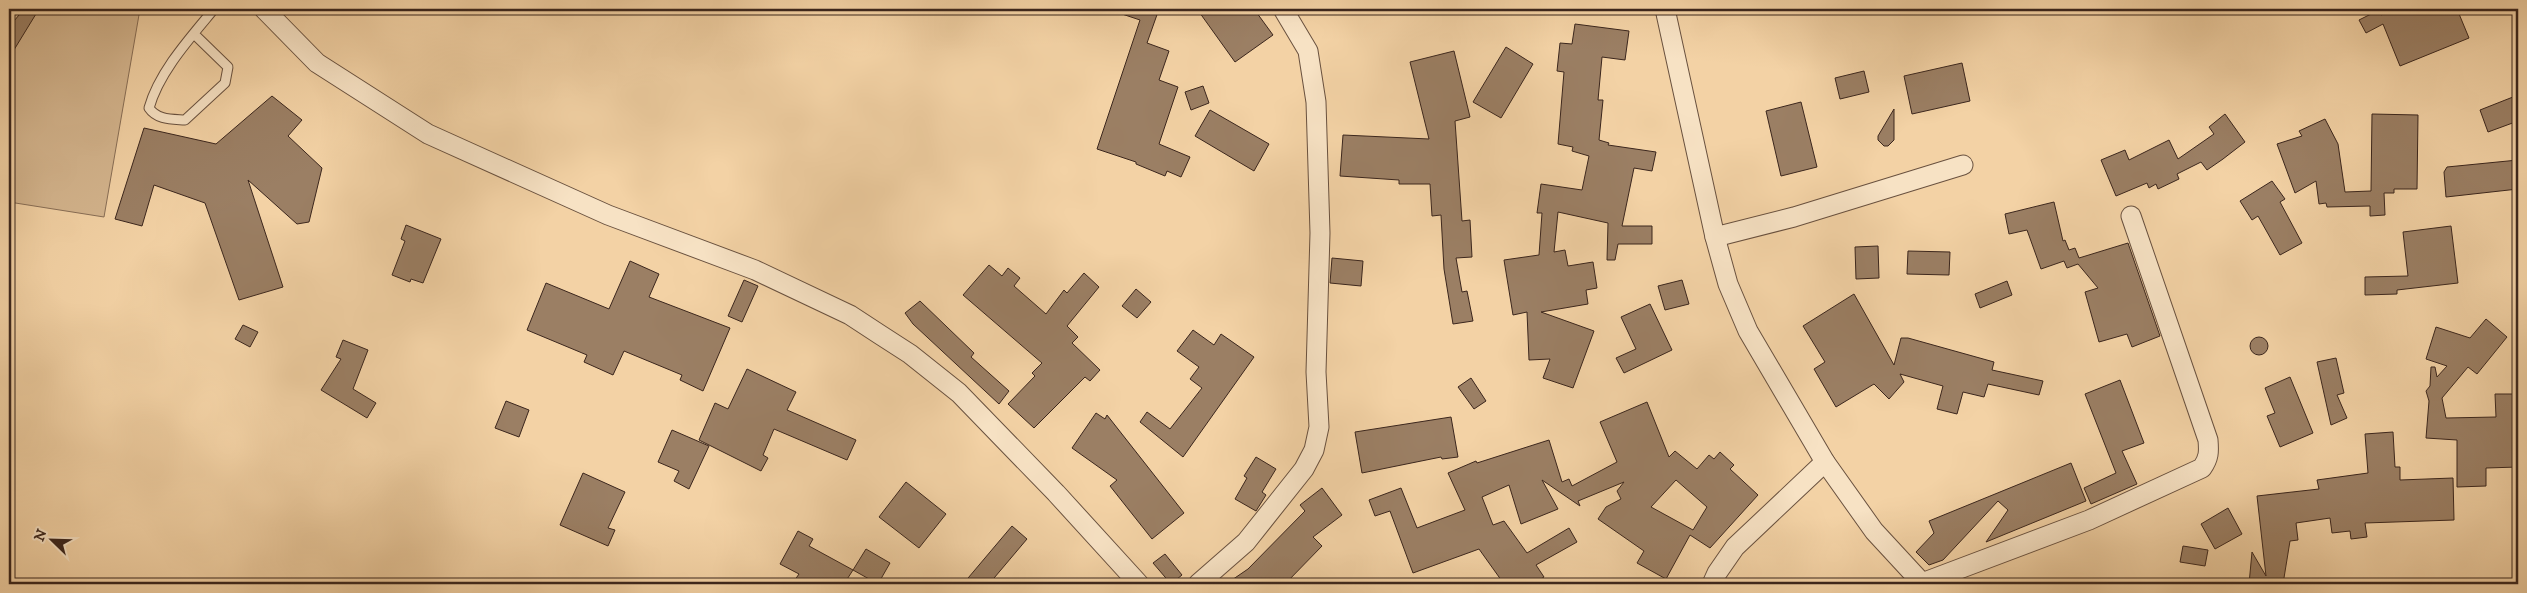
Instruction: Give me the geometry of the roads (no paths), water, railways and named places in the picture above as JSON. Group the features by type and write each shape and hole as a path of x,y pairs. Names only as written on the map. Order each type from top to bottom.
{"street":[{"path":"1198,584 1246,542 1304,469 1314,450 1319,426 1316,363 1320,233 1316,102 1308,51 1283,9"},
{"path":"1665,9 1715,237 1728,284 1748,331 1825,462 1874,530 1923,584 2089,520 2202,468 2207,461 2210,453 2208,440 2131,216"},
{"path":"268,10 317,63 428,134 608,214 755,270 850,315 894,344 959,393 1139,584"},
{"path":"1715,237 1794,217 1963,166"},
{"path":"1712,584 1717,573 1735,547 1825,462"}],"lane":[{"path":"194,34 228,67 225,83 185,120 166,119 153,114 149,108 154,92 194,34 214,9"}]}
